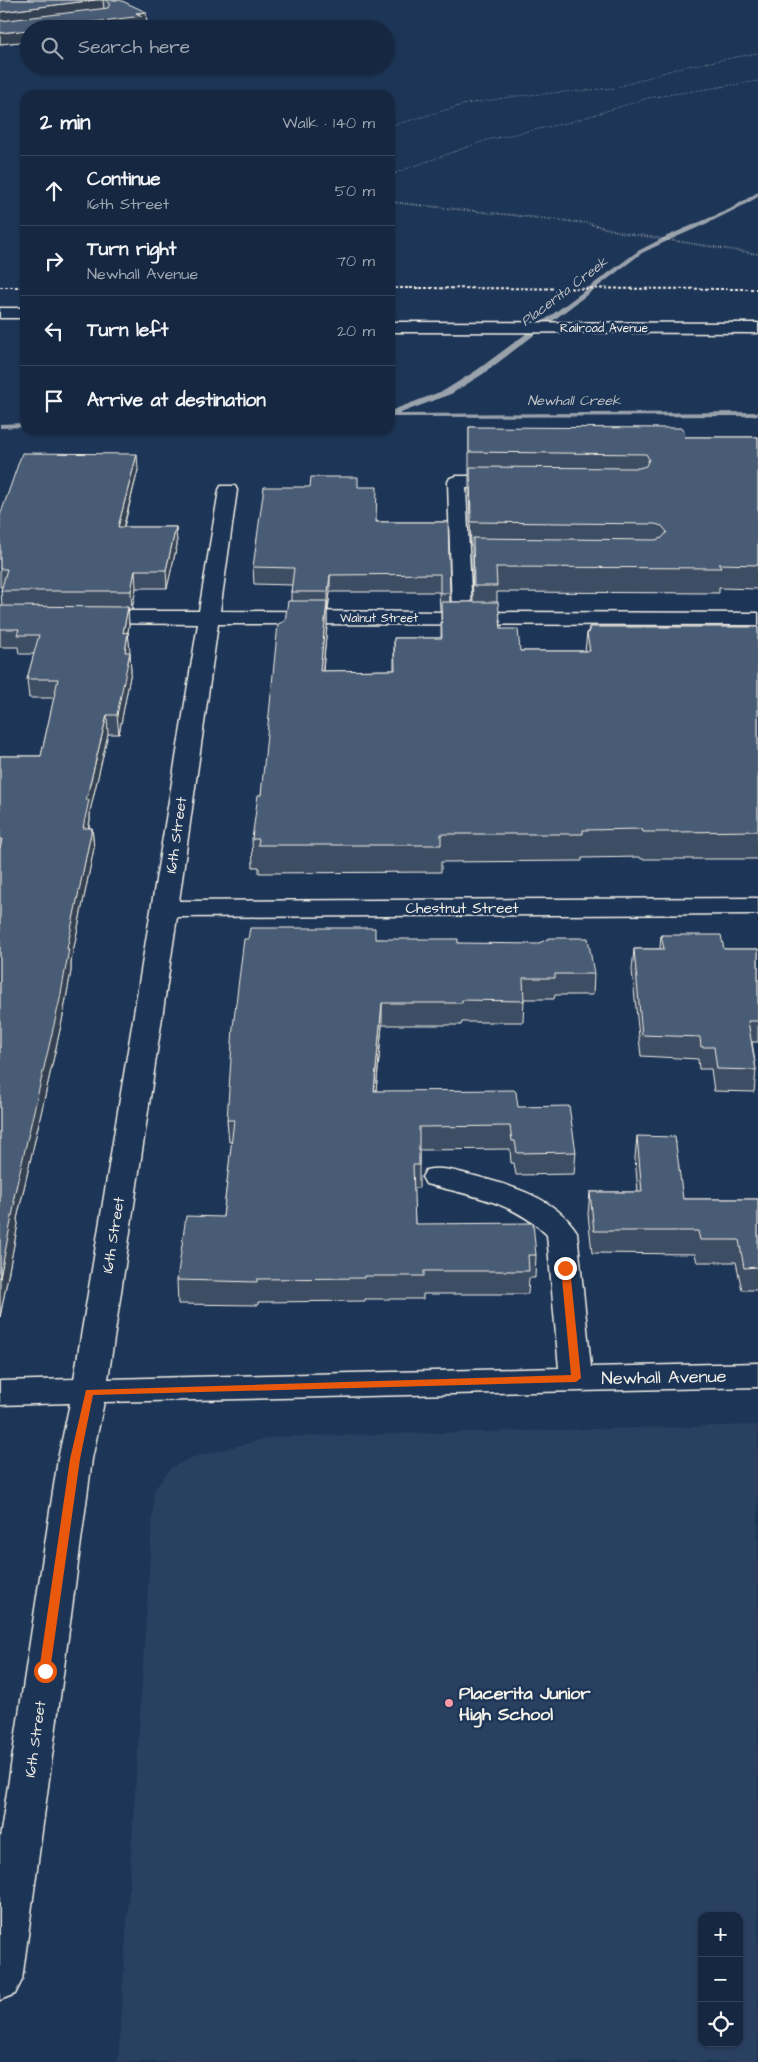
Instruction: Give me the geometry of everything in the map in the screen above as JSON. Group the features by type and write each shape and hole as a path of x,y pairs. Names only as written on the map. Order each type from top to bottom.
{"street":[{"path":"0,313 20,313"},
{"name":"Railroad Avenue","path":"395,314 758,314"},
{"path":"0,326 20,326"},
{"name":"Railroad Avenue","path":"395,327 758,328"},
{"path":"462,617 470,554 457,482 527,482"},
{"name":"16th Street","path":"0,1980 75,1459 89,1392 165,909 228,490"},
{"name":"Walnut Street","path":"69,617 758,619"},
{"name":"Chestnut Street","path":"165,909 758,906"},
{"path":"437,1177 500,1192 551,1220 562,1232 576,1378"},
{"name":"Newhall Avenue","path":"0,1393 758,1375"}],"path":[{"path":"395,125 468,104 517,96 616,88 678,68 758,53"},
{"path":"395,173 487,140 571,122 648,98 758,81"},
{"path":"395,203 586,223 625,233 758,254"}],"shaded area":[{"name":"Placerita Junior High School","path":"758,1425 758,2062 118,2062 154,1490 171,1468 190,1458 273,1437"}],"building":[{"path":"0,0 95,0 0,12"},
{"path":"105,0 120,0 146,12 136,13 142,16 109,20 20,20 20,31 0,33 0,21 108,8 110,3"},
{"path":"469,427 683,428 685,437 758,437 758,565 719,564 721,568 496,567 497,586 474,586 473,538 655,540 662,538 667,532 662,526 655,524 471,522 470,467 639,468 646,466 649,459 646,454 469,452"},
{"path":"22,453 137,454 118,527 176,527 166,570 135,570 131,591 1,591 7,569 0,569 0,516"},
{"path":"311,477 358,477 358,487 377,487 376,522 448,522 450,593 440,593 440,574 330,575 328,592 291,592 294,568 253,567 264,487 310,487"},
{"path":"288,601 327,601 320,671 395,670 394,638 442,638 441,602 498,602 501,629 518,629 520,651 590,651 587,633 589,633 589,627 758,627 758,831 643,832 642,829 583,830 583,834 441,834 441,845 258,845 259,839 252,839 258,795 261,795 278,624 285,621"},
{"path":"0,606 128,607 123,633 128,632 125,652 130,652 117,715 107,715 86,800 89,800 83,828 92,828 67,949 69,949 60,999 13,1201 15,1201 0,1278 0,849 2,839 0,839 0,756 41,756 58,679 27,679 39,635 17,635 19,629 0,629"},
{"path":"250,928 375,928 375,939 458,939 458,943 537,944 550,938 588,938 594,974 555,974 555,978 523,978 524,1001 462,1000 462,1003 382,1003 374,1091 514,1090 518,1107 569,1106 576,1152 517,1153 515,1141 512,1141 510,1126 419,1127 419,1165 413,1165 415,1224 533,1223 536,1255 528,1255 529,1271 424,1271 424,1276 257,1279 257,1282 177,1280 186,1216 223,1217 234,1120 227,1120 233,1027 244,939 248,939"},
{"path":"661,935 721,935 724,949 758,949 758,1021 748,1021 756,1070 717,1069 714,1047 701,1047 700,1037 642,1035 634,949 664,949"},
{"path":"637,1136 675,1137 683,1199 758,1199 758,1267 744,1268 739,1240 700,1240 698,1231 594,1231 590,1192 642,1192"}],"waterway":[{"name":"Placerita Creek","path":"395,412 448,392 480,372 640,252 669,237 732,210 758,194"},
{"name":"Newhall Creek","path":"395,416 758,414"},
{"name":"Newhall Creek","path":"0,426 20,425"}],"railway":[{"path":"0,287 20,287"},
{"path":"395,288 758,289"}],"place":[{"name":"Placerita Junior High School","path":"449,1703"}],"route":[{"path":"45,1671 75,1459 89,1392 576,1378 565,1268"}]}
